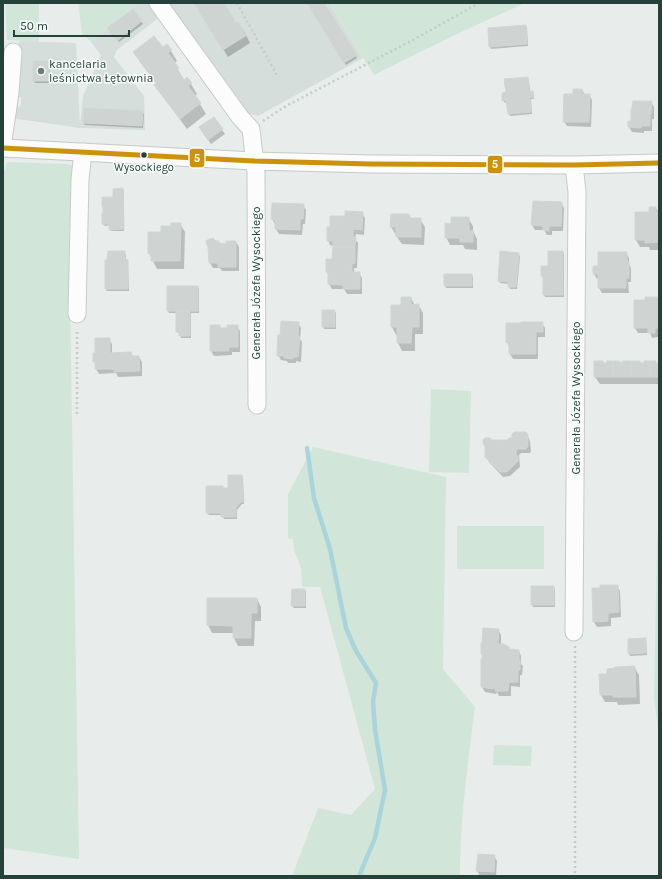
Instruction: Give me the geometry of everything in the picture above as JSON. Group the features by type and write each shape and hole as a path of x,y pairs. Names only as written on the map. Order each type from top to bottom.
{"street":[{"path":"158,3 240,117 251,129"},
{"path":"3,140 10,93 13,52"},
{"name":"Generała Józefa Wysockiego","path":"251,129 256,181 257,405"},
{"path":"3,148 254,161 371,164 574,165 659,163"},
{"path":"77,314 80,179 83,152"},
{"name":"Generała Józefa Wysockiego","path":"574,165 577,200 574,632"}],"path":[{"path":"237,3 278,77"},
{"path":"251,129 286,106 413,40 479,3"},
{"path":"77,314 77,414"},
{"path":"574,632 576,876"}],"shaded area":[{"path":"138,3 151,3 161,16 117,50 114,57 144,96 145,130 80,128 11,118 12,109 21,106 21,97 15,97 19,41 76,43 80,125 83,96 101,55 91,42"},
{"path":"163,3 329,3 363,58 258,116 245,113"}],"green space":[{"path":"5,3 39,3 39,42 7,40"},
{"path":"78,3 138,3 91,42 82,34"},
{"path":"329,3 525,3 457,34 374,75"},
{"path":"7,162 66,164 76,166 69,231 79,859 3,848 3,170 5,170"},
{"path":"431,389 471,391 469,473 429,472"},
{"path":"313,447 446,477 443,669 475,707 463,812 460,876 292,876 318,808 351,815 375,789 320,587 302,587 301,568 294,550 293,539 288,538 288,494"},
{"path":"659,517 659,737 654,698 657,542"},
{"path":"457,526 544,526 544,569 457,569"},
{"path":"494,745 532,746 531,766 493,765"}],"building":[{"path":"194,3 224,3 236,23 238,22 247,35 223,50"},
{"path":"307,3 324,3 357,55 344,63"},
{"path":"133,9 142,21 117,41 107,28"},
{"path":"526,25 527,44 489,47 488,28"},
{"path":"154,36 163,47 167,44 172,50 168,53 179,68 177,70 184,80 187,77 192,83 188,86 201,103 180,119 154,85 157,83 133,52"},
{"name":"kancelaria leśnictwa Łętownia","path":"33,61 49,61 49,81 33,81"},
{"path":"528,77 529,91 533,91 534,97 530,97 531,112 508,114 506,100 502,101 502,93 506,92 504,79"},
{"path":"573,89 582,89 582,94 590,94 589,122 563,122 564,94 573,94"},
{"path":"633,101 652,101 650,126 641,126 641,128 628,127 628,121 631,121"},
{"path":"84,108 143,111 142,126 83,123"},
{"path":"214,117 223,129 208,140 199,127"},
{"path":"123,188 124,229 109,230 109,224 102,224 102,197 113,197 113,189"},
{"path":"533,201 562,202 561,226 549,226 549,231 543,230 543,226 531,225"},
{"path":"272,203 304,204 303,219 300,219 300,230 275,229 275,220 271,219"},
{"path":"649,207 656,207 656,212 659,212 659,242 645,243 645,240 635,240 635,212 649,212"},
{"path":"345,211 363,212 362,230 353,229 353,237 356,237 355,247 333,247 333,241 327,241 327,227 330,227 330,216 345,216"},
{"path":"391,214 409,214 409,218 421,218 421,237 396,237 396,227 390,227"},
{"path":"451,217 469,217 469,230 473,231 473,242 460,242 460,238 445,238 445,223 451,224"},
{"path":"171,223 181,223 180,261 151,261 151,254 148,254 148,232 161,232 161,226 171,226"},
{"path":"213,238 216,241 219,241 219,243 226,244 226,241 236,241 236,267 218,267 218,263 209,263 206,241"},
{"path":"333,247 355,247 355,263 352,264 352,272 360,272 360,289 343,289 343,285 328,284 326,259 332,259"},
{"path":"108,251 125,251 125,259 128,260 128,289 105,289 105,260 107,260"},
{"path":"500,251 519,253 516,287 508,287 508,282 498,281"},
{"path":"548,251 563,251 563,295 543,295 543,276 541,276 541,266 548,266"},
{"path":"598,252 627,252 627,262 629,262 629,278 626,278 626,288 598,288 598,274 593,274 593,266 598,266"},
{"path":"444,274 472,274 472,286 444,286"},
{"path":"167,286 198,286 198,311 167,311"},
{"path":"401,297 411,297 411,305 419,304 419,327 412,327 411,343 397,343 397,327 391,327 391,305 401,305"},
{"path":"645,297 659,297 659,328 655,328 655,333 648,333 648,328 634,328 634,300 645,300"},
{"path":"322,310 335,310 335,327 322,327"},
{"path":"176,311 190,311 190,336 179,336 179,332 176,332"},
{"path":"281,321 299,322 298,336 300,336 298,357 293,357 293,359 284,358 285,356 277,356 278,335 280,335"},
{"path":"543,322 543,332 536,332 536,354 509,354 509,342 506,343 506,323"},
{"path":"210,325 220,325 220,328 227,328 227,325 238,325 238,347 229,347 229,351 210,351"},
{"path":"95,338 110,338 110,353 131,352 132,356 139,356 140,371 114,372 114,369 95,369 93,353 95,353"},
{"path":"594,361 603,361 603,363 607,363 607,361 613,361 613,377 594,377"},
{"path":"613,361 619,361 622,363 622,361 631,361 631,377 613,377"},
{"path":"631,361 640,361 640,363 644,363 644,361 650,361 650,377 631,377"},
{"path":"650,361 656,361 656,363 659,363 659,377 650,377"},
{"path":"514,432 526,432 528,435 528,446 526,449 516,450 518,461 507,472 500,472 485,457 485,446 483,444 483,440 485,438 490,438 492,440 507,440 512,438 512,434"},
{"path":"228,475 242,475 243,502 241,502 236,508 236,517 221,517 221,513 206,513 206,486 223,486 223,488 228,488"},
{"path":"600,585 618,585 619,612 608,613 608,621 593,622 592,588 600,588"},
{"path":"531,586 554,586 554,605 531,605"},
{"path":"292,589 305,589 305,606 291,606"},
{"path":"207,598 257,598 257,613 251,613 251,638 233,638 233,626 207,625"},
{"path":"483,628 499,629 498,644 504,644 509,647 509,649 519,650 520,670 518,670 518,682 509,682 508,691 495,691 496,688 481,687 481,643"},
{"path":"646,638 646,653 628,654 628,639"},
{"path":"635,666 636,697 613,697 613,695 600,695 599,674 607,674 607,669 615,667"},
{"path":"478,854 495,855 494,872 476,871"}],"waterway":[{"path":"307,448 314,498 330,549 346,628 356,651 376,683 373,702 375,729 385,790 375,838 359,876"}],"transit line":[{"name":"5","path":"3,148 254,161 371,164 574,165 659,163"}],"place":[{"name":"kancelaria leśnictwa Łętownia","path":"41,71"},
{"name":"Wysockiego","path":"144,155"}]}
